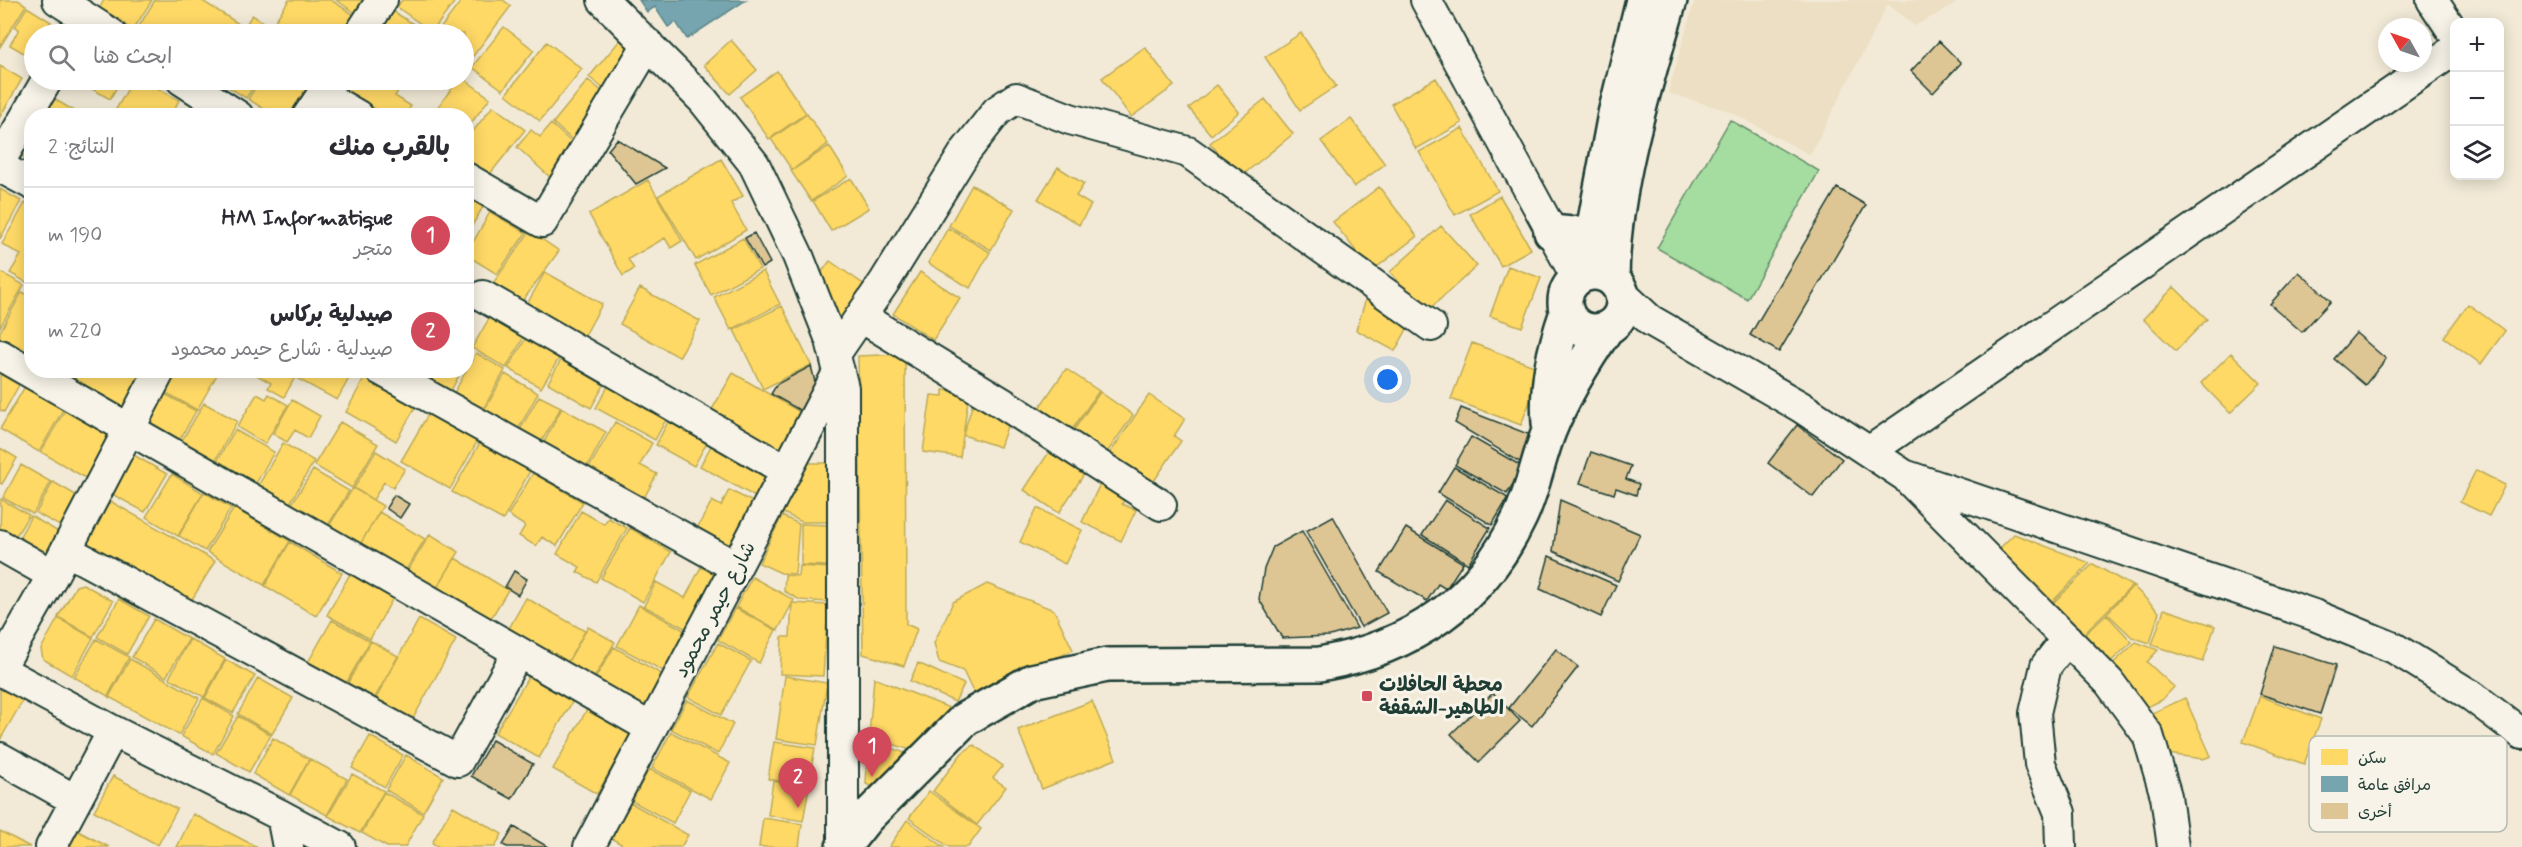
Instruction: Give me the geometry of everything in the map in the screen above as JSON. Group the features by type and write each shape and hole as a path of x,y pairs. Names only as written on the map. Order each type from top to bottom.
{"main road":[{"path":"843,847 867,817 965,719 1032,681 1107,665 1320,663 1351,658 1381,649 1410,636 1437,619 1483,576 1520,516 1549,431 1570,388 1603,296 1592,231 1615,114 1643,0"},
{"path":"1567,312 1572,321 1588,330 1598,331 1621,187 1670,0"},
{"path":"1551,232 1572,234 1592,231"},
{"path":"1549,431 1549,382 1554,351 1567,312 1566,294 1603,296"}],"street":[{"path":"58,0 83,17"},
{"path":"366,24 382,0"},
{"path":"603,0 703,100 754,164 798,256 837,363 843,388 843,847"},
{"path":"1426,0 1551,232 1603,296 1650,320 1801,406 1904,474 2109,682 2148,735 2166,795 2173,847"},
{"path":"2432,0 2450,27"},
{"path":"474,183 542,222 648,44"},
{"path":"1870,451 2450,53"},
{"path":"31,108 41,90"},
{"path":"198,90 226,108"},
{"path":"321,97 342,108"},
{"name":"شارع حيمر محمود","path":"589,847 787,471 861,316 965,152 997,111 1016,98 1070,119 1188,152 1431,326"},
{"path":"0,161 24,120"},
{"path":"0,167 24,180"},
{"path":"483,296 787,471"},
{"path":"861,316 1161,505"},
{"path":"0,355 24,369"},
{"path":"40,378 651,728"},
{"path":"156,378 60,562 0,669 113,731 340,847"},
{"path":"395,378 736,567"},
{"path":"1904,474 2314,615 2394,648 2472,696 2522,734"},
{"path":"0,545 60,562 458,761 518,652"},
{"path":"2061,847 2060,813 2040,764 2035,713 2046,666 2067,639"},
{"path":"51,847 113,731"},
{"path":"0,758 75,800"},
{"path":"282,816 288,847"}],"shaded area":[{"path":"1695,0 1962,0 1915,26 1888,4 1810,155 1729,111 1668,93"}],"green space":[{"path":"1730,120 1819,171 1747,299 1657,248"}],"building: سكن":[{"path":"0,0 18,0 26,5 0,47"},
{"path":"104,0 152,0 137,24 123,24 99,9"},
{"path":"155,0 201,0 239,24 140,24"},
{"path":"289,0 331,0 359,18 355,24 273,24"},
{"path":"336,0 370,0 360,16"},
{"path":"402,0 456,0 438,24 421,24 397,7"},
{"path":"462,0 503,0 511,6 474,55 474,24 444,24"},
{"path":"27,7 51,22 50,24 24,24 24,53 10,45 19,29 15,27"},
{"path":"391,10 413,24 382,24"},
{"path":"252,15 266,24 246,24"},
{"path":"504,27 534,50 503,90 474,68 474,64"},
{"path":"1301,33 1336,86 1300,110 1265,57"},
{"path":"621,39 637,53 611,95 589,77"},
{"path":"731,40 757,70 730,94 704,65"},
{"path":"547,42 582,69 540,121 506,94"},
{"path":"1145,47 1174,86 1131,117 1102,78"},
{"path":"0,66 22,79 0,117"},
{"path":"777,71 806,113 769,139 740,97"},
{"path":"1436,78 1462,123 1416,149 1391,104"},
{"path":"588,80 609,97 579,146 553,123"},
{"path":"1217,85 1239,112 1211,135 1189,108"},
{"path":"474,86 490,98 474,119 474,108 437,108 450,90 474,90"},
{"path":"94,90 115,90 110,99"},
{"path":"127,90 161,90 179,100 175,108 117,108"},
{"path":"233,90 251,90 246,98"},
{"path":"254,90 314,90 303,108 262,108 248,99"},
{"path":"344,90 399,90 395,96 411,106 410,108 374,108"},
{"path":"49,96 69,108 42,108"},
{"path":"1265,99 1293,134 1239,178 1210,143"},
{"path":"493,106 525,130 486,179 474,172 474,130"},
{"path":"807,114 828,144 792,170 771,139"},
{"path":"1351,119 1385,164 1354,187 1321,141"},
{"path":"551,124 579,149 553,180 517,147 531,130 540,137"},
{"path":"1462,128 1498,191 1455,215 1419,152"},
{"path":"24,141 24,158 17,154"},
{"path":"829,146 848,176 811,201 791,171"},
{"path":"721,159 743,196 731,203 746,230 696,260 658,196"},
{"path":"1058,167 1084,184 1076,196 1091,205 1079,225 1038,199"},
{"path":"851,178 869,208 831,231 813,201"},
{"path":"648,180 682,241 671,248 665,238 628,259 634,269 623,276 589,214"},
{"path":"972,185 1014,209 991,250 949,226"},
{"path":"1379,187 1417,236 1372,271 1333,222"},
{"path":"0,189 21,201 0,239"},
{"path":"1500,196 1531,249 1501,266 1470,214"},
{"path":"474,199 484,205 474,222"},
{"path":"24,205 24,281 10,273 21,255 2,244"},
{"path":"490,212 526,233 497,274 474,260 474,241"},
{"path":"1441,226 1477,266 1426,312 1390,272"},
{"path":"948,228 990,252 970,288 928,263"},
{"path":"530,231 559,251 519,306 491,286"},
{"path":"743,238 760,269 711,295 695,265"},
{"path":"830,261 872,290 849,323 832,311 821,273"},
{"path":"1508,266 1541,278 1522,327 1490,316"},
{"path":"763,271 780,304 731,330 714,297"},
{"path":"0,272 24,285 0,327"},
{"path":"545,272 602,304 584,337 526,306"},
{"path":"920,272 960,298 933,340 893,314"},
{"path":"2174,287 2207,319 2176,351 2143,319"},
{"path":"640,288 700,321 679,357 620,324"},
{"path":"22,292 24,293 24,353 0,343 0,332"},
{"path":"1367,296 1412,320 1395,351 1356,330"},
{"path":"2468,304 2505,331 2481,364 2444,337"},
{"path":"782,306 811,365 763,389 734,330"},
{"path":"491,315 525,335 506,368 474,349 474,345"},
{"path":"528,335 561,355 541,388 508,368"},
{"path":"1472,343 1542,369 1521,425 1451,399"},
{"path":"476,353 505,370 482,411 453,395 462,378 474,378"},
{"path":"2231,353 2261,383 2230,413 2201,383"},
{"path":"905,354 906,624 917,629 904,666 863,654 858,356"},
{"path":"561,360 604,385 591,408 548,383"},
{"path":"1066,369 1099,391 1069,434 1036,412"},
{"path":"733,373 800,412 775,457 707,418"},
{"path":"0,374 19,385 4,412 0,410"},
{"path":"505,374 538,393 515,435 481,416"},
{"path":"76,378 141,378 126,415 72,385"},
{"path":"168,378 215,378 197,410 161,390"},
{"path":"262,378 295,378 284,397 268,388 271,383"},
{"path":"296,378 349,378 337,400"},
{"path":"364,378 416,406 396,441 346,412"},
{"path":"423,378 458,378 449,394"},
{"path":"612,379 670,412 655,440 596,408"},
{"path":"27,383 65,406 39,452 0,429"},
{"path":"943,390 969,393 960,457 923,452 931,395 943,396"},
{"path":"161,392 196,411 179,441 145,422"},
{"path":"1100,392 1133,415 1104,457 1071,434"},
{"path":"257,394 266,399 269,394 288,405 265,444 237,427"},
{"path":"1149,395 1185,419 1174,436 1181,441 1150,487 1106,459"},
{"path":"539,396 561,407 538,448 516,437"},
{"path":"292,400 320,416 308,438 295,430 287,442 273,434"},
{"path":"974,400 1012,412 1000,447 963,435"},
{"path":"204,403 237,421 215,461 181,442"},
{"path":"562,408 606,432 584,473 540,450"},
{"path":"65,410 114,438 89,480 41,452"},
{"path":"430,411 478,440 450,489 401,461"},
{"path":"671,416 710,437 694,466 656,445"},
{"path":"340,422 378,444 352,488 314,465"},
{"path":"615,422 652,443 640,465 657,474 640,505 585,475"},
{"path":"235,430 274,452 255,485 216,463"},
{"path":"716,437 773,469 757,498 700,466"},
{"path":"481,441 531,469 503,520 452,492"},
{"path":"283,443 314,461 290,503 258,486"},
{"path":"1053,446 1088,468 1059,513 1024,490"},
{"path":"0,448 17,458 2,484 0,483"},
{"path":"376,451 405,469 393,488 384,482 373,500 354,488"},
{"path":"130,453 167,474 145,512 108,492"},
{"path":"806,463 828,463 827,522 802,522 783,513"},
{"path":"21,465 51,482 33,514 3,498"},
{"path":"313,470 349,491 327,527 291,505"},
{"path":"2476,470 2505,485 2489,516 2460,502"},
{"path":"533,473 583,502 557,546 542,537 536,546 519,536 525,526 508,515"},
{"path":"172,474 203,493 178,536 146,517"},
{"path":"53,482 83,499 67,530 36,513"},
{"path":"1101,482 1127,494 1122,504 1136,510 1121,541 1082,522"},
{"path":"353,488 383,506 358,548 327,529"},
{"path":"729,490 755,503 730,551 695,532 712,501 721,506"},
{"path":"204,492 231,508 205,551 179,536"},
{"path":"1,499 29,515 12,542 0,535"},
{"path":"110,501 215,561 190,603 86,543"},
{"path":"234,508 290,541 264,585 207,552"},
{"path":"1037,508 1082,530 1065,564 1020,542"},
{"path":"581,511 604,524 608,518 627,528 596,582 577,572 580,567 557,554"},
{"path":"379,512 425,539 403,575 358,548"},
{"path":"31,516 62,534 45,562 15,545"},
{"path":"782,516 799,524 795,574 781,573 759,563"},
{"path":"801,524 828,525 827,566 801,565"},
{"path":"630,528 671,552 643,602 601,578"},
{"path":"430,534 459,552 434,593 405,575"},
{"path":"2014,534 2090,563 2052,602 1999,549"},
{"path":"290,542 342,573 316,616 265,586"},
{"path":"455,558 508,590 487,625 434,593"},
{"path":"2093,564 2132,586 2083,634 2053,603"},
{"path":"799,566 830,568 827,602 800,600 784,591 785,575 798,576"},
{"path":"701,567 719,577 690,631 644,606 656,582 685,598"},
{"path":"350,574 393,598 370,639 327,615"},
{"path":"752,577 794,600 778,630 736,607"},
{"path":"83,584 113,601 93,637 58,617 76,586"},
{"path":"987,584 1054,610 1073,650 976,698 963,671 939,662 934,643 953,602"},
{"path":"2133,586 2159,612 2150,643 2132,637 2107,613"},
{"path":"526,598 585,631 566,665 507,632"},
{"path":"119,599 149,616 127,654 97,637"},
{"path":"792,603 828,605 823,676 780,674 782,637 790,637"},
{"path":"639,605 689,633 667,673 617,646"},
{"path":"735,608 776,630 759,663 718,640"},
{"path":"2164,609 2215,626 2203,662 2152,645"},
{"path":"2106,614 2132,642 2107,665 2081,638"},
{"path":"58,618 93,638 72,676 43,659 41,649"},
{"path":"154,619 189,639 166,677 132,657"},
{"path":"419,619 456,640 410,724 373,704"},
{"path":"332,620 370,641 344,687 306,666"},
{"path":"588,627 615,642 593,680 566,665"},
{"path":"96,639 129,657 108,696 74,677"},
{"path":"190,639 225,659 204,697 169,678"},
{"path":"371,641 398,656 372,703 345,688"},
{"path":"2136,642 2158,650 2147,662 2174,687 2162,700 2145,708 2107,669"},
{"path":"718,643 751,661 721,715 688,697"},
{"path":"614,647 665,676 645,710 594,680"},
{"path":"130,659 199,698 179,735 109,697"},
{"path":"226,660 255,676 233,713 205,698"},
{"path":"918,663 964,684 955,702 910,681"},
{"path":"530,674 574,699 539,758 495,733"},
{"path":"785,676 827,683 817,745 776,739"},
{"path":"0,677 27,693 0,740"},
{"path":"258,678 293,698 272,734 238,714"},
{"path":"874,678 962,713 922,754 869,736"},
{"path":"2260,696 2321,719 2315,736 2309,736 2309,751 2304,764 2243,742"},
{"path":"203,698 234,716 213,754 181,736"},
{"path":"2185,698 2211,756 2203,759 2168,754 2150,714"},
{"path":"687,700 733,724 718,754 671,729"},
{"path":"1092,701 1116,759 1042,789 1018,730"},
{"path":"589,706 633,731 597,794 553,769"},
{"path":"238,716 271,735 249,772 216,753"},
{"path":"671,732 730,763 711,799 652,768"},
{"path":"370,736 403,755 385,787 352,768"},
{"path":"273,738 309,759 289,795 253,774"},
{"path":"868,740 914,756 882,791 866,784"},
{"path":"774,742 815,748 808,786 768,779"},
{"path":"974,745 1003,766 993,778 1006,787 977,825 933,791 962,753"},
{"path":"406,755 443,777 423,812 386,790"},
{"path":"310,759 347,779 327,815 290,795"},
{"path":"649,769 690,790 673,823 632,801"},
{"path":"352,774 384,791 360,833 328,816"},
{"path":"113,776 177,809 158,845 94,811"},
{"path":"773,781 809,787 803,821 768,815"},
{"path":"929,791 981,829 968,847 949,847 909,818"},
{"path":"384,792 423,814 405,847 387,847 362,833"},
{"path":"631,803 688,835 681,847 626,847 611,838"},
{"path":"453,806 502,834 495,847 439,847 432,843"},
{"path":"193,814 257,847 177,847"},
{"path":"763,818 802,824 799,847 759,847"},
{"path":"907,820 944,847 889,847"},
{"path":"76,830 109,847 67,847"},
{"path":"0,831 30,847 0,847"}],"building: مرافق عامة":[{"path":"639,0 746,0 687,39 676,22 668,27 655,7 647,12"}],"building: أخرى":[{"path":"1939,41 1961,63 1933,93 1911,71"},
{"path":"617,139 665,168 636,184 608,150"},
{"path":"1837,188 1866,205 1779,352 1750,335"},
{"path":"754,233 770,263 762,268 745,238"},
{"path":"2299,272 2331,301 2302,332 2270,304"},
{"path":"2356,333 2386,359 2365,385 2334,359"},
{"path":"811,366 816,386 801,411 771,394 777,384"},
{"path":"1461,408 1533,436 1523,464 1455,423"},
{"path":"1797,425 1842,459 1813,497 1768,463"},
{"path":"1471,437 1523,467 1507,494 1455,465"},
{"path":"1591,452 1631,466 1626,479 1639,484 1636,495 1616,488 1614,494 1580,483"},
{"path":"1454,467 1508,498 1492,525 1438,493"},
{"path":"394,495 409,504 400,518 386,508"},
{"path":"1445,500 1490,528 1468,564 1422,535"},
{"path":"1560,500 1640,534 1618,581 1553,551"},
{"path":"1333,516 1387,613 1361,627 1306,531"},
{"path":"1406,528 1463,563 1446,589 1438,584 1427,601 1379,572"},
{"path":"1302,531 1357,628 1330,636 1282,638 1259,599 1264,569 1273,547"},
{"path":"1549,556 1616,585 1601,617 1540,589"},
{"path":"514,571 527,579 518,595 505,587"},
{"path":"2275,646 2336,665 2320,714 2260,694"},
{"path":"1556,649 1578,667 1532,726 1509,708"},
{"path":"1493,693 1520,721 1479,762 1451,734"},
{"path":"492,740 533,764 512,799 471,776"},
{"path":"514,827 548,847 507,847 503,845"}],"place":[{"name":"محطة الحافلات الطاهير-الشقفة","path":"1367,696"},
{"name":"HM Informatique","path":"872,777"},
{"name":"صيدلية بركاس","path":"798,808"}]}
